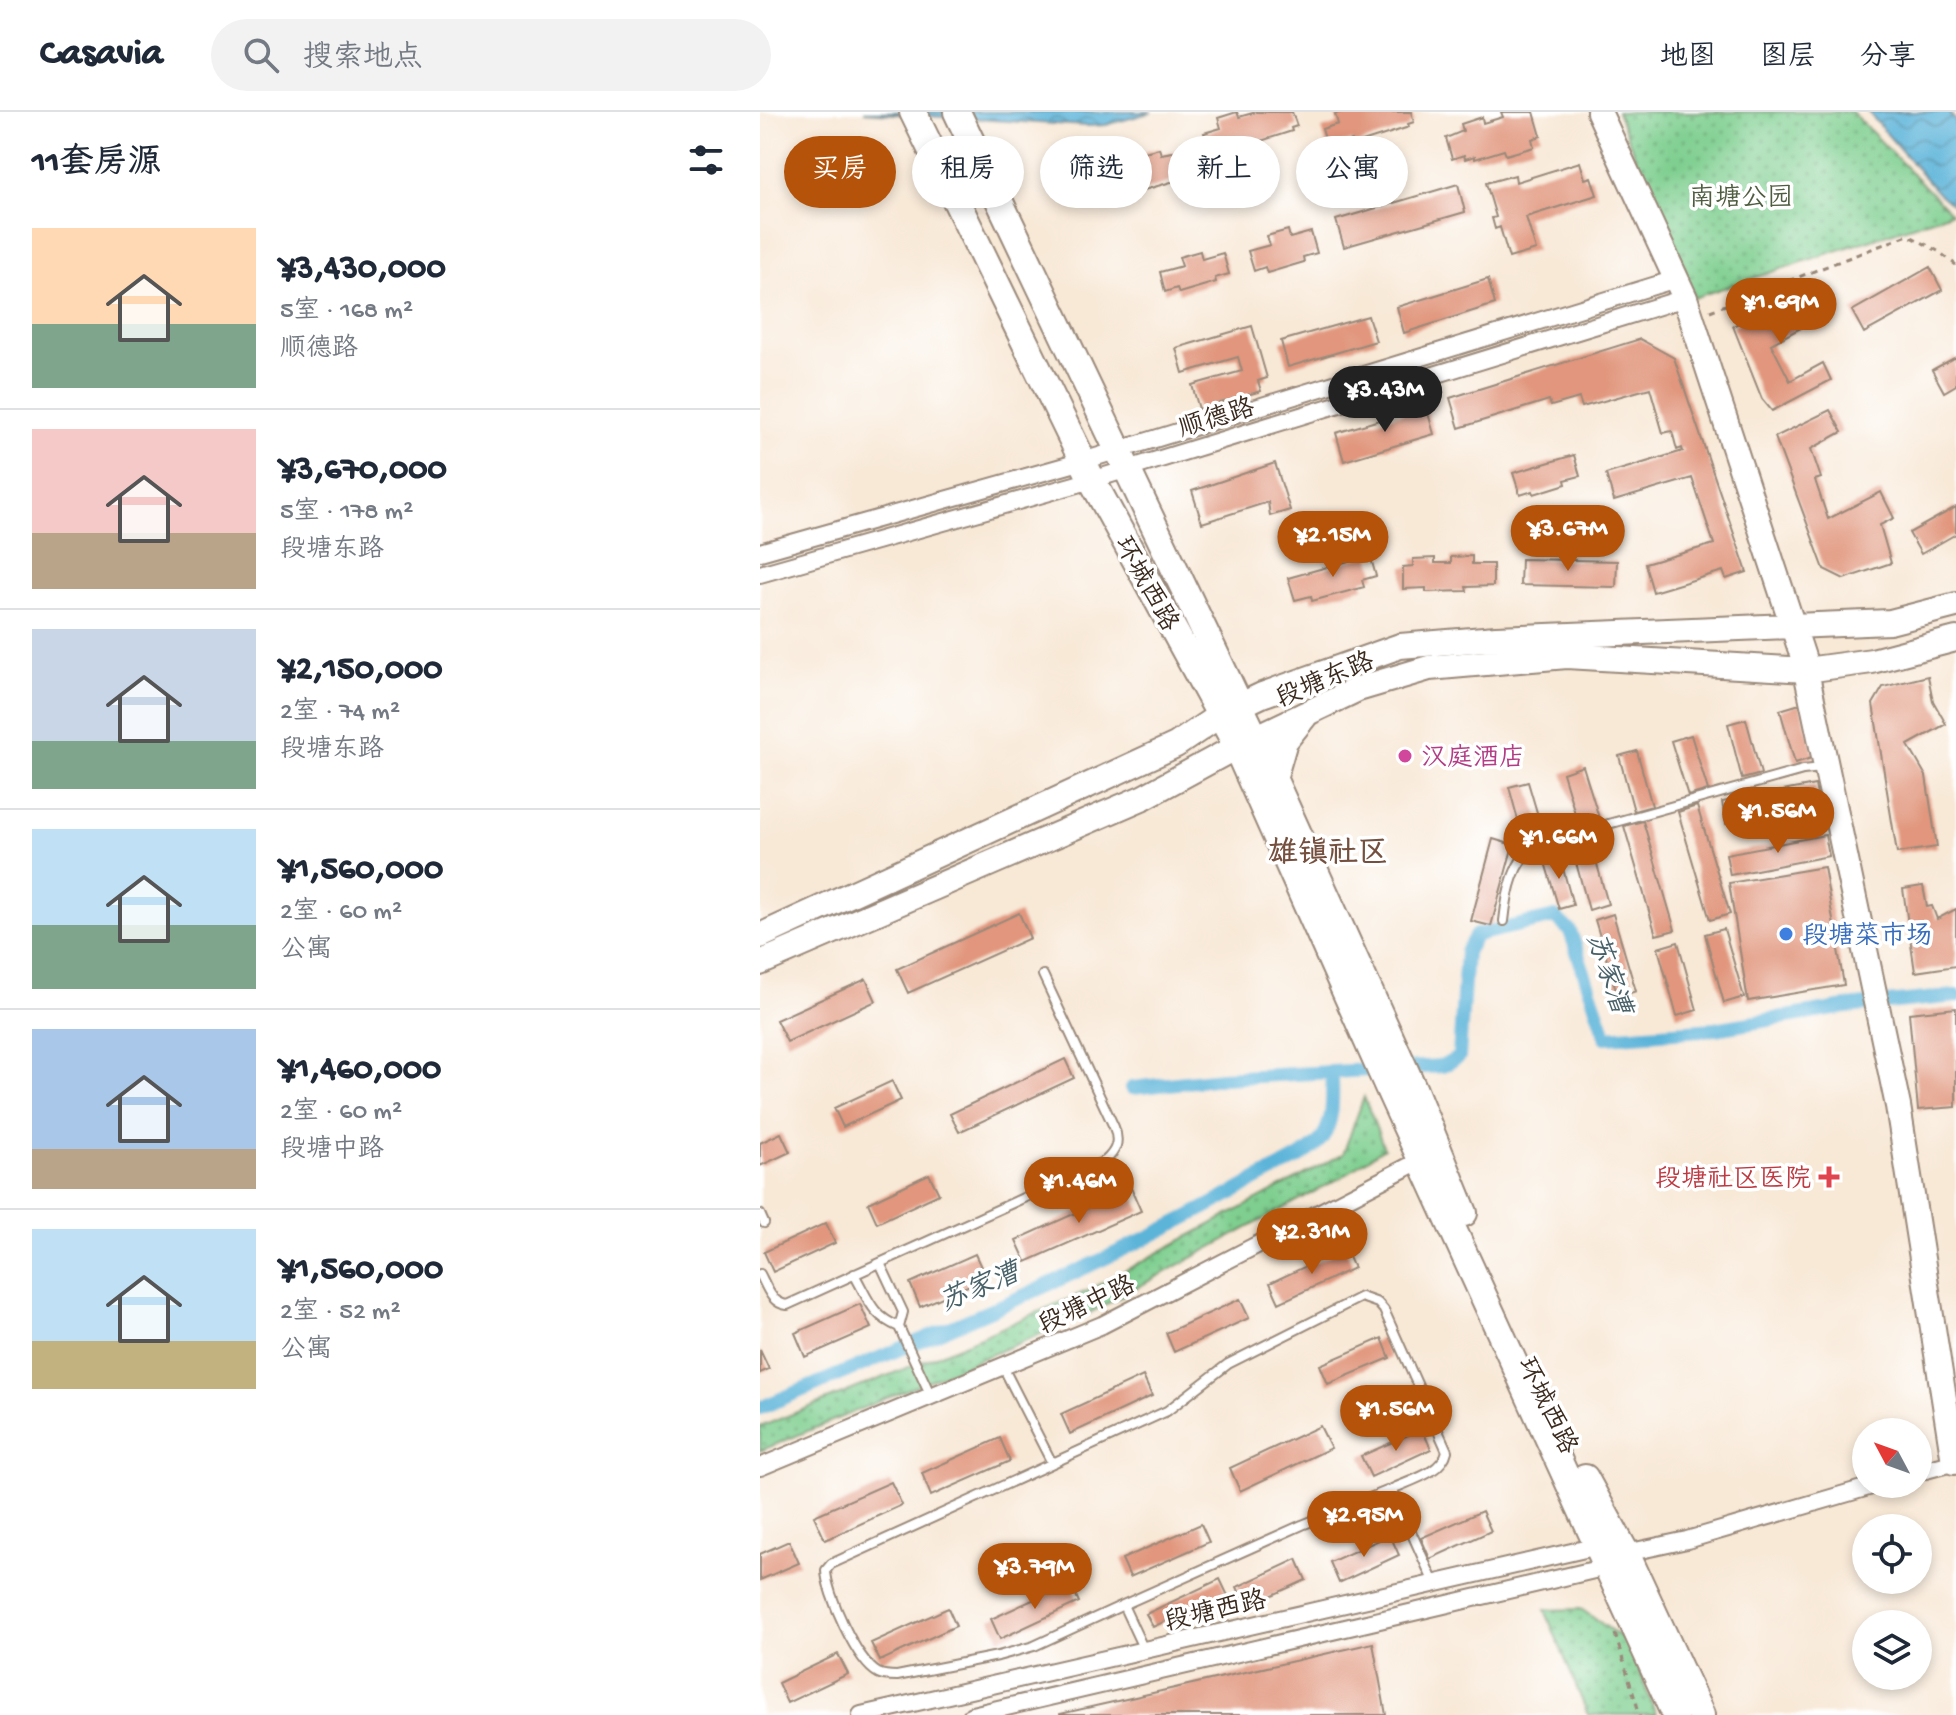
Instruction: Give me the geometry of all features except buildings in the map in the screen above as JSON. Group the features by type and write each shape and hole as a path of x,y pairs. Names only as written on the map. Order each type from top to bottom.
{"main road":[{"name":"环城西路","path":"913,112 1087,470 1230,710"},
{"name":"环城西路","path":"957,112 1121,460 1374,1031"},
{"path":"1599,112 1684,298 1806,670 1898,1106 1955,1462"},
{"name":"段塘东路","path":"760,936 1176,745 1230,710 1400,646 1511,637 1890,622 1956,605"},
{"name":"段塘东路","path":"760,963 1144,797 1245,742 1358,689 1429,668 1567,656 1806,670 1872,661 1956,639"},
{"path":"1273,779 1284,741 1304,716"},
{"name":"环城西路","path":"1245,742 1273,779 1374,1031"},
{"path":"1374,1031 1402,1092"},
{"name":"环城西路","path":"1402,1092 1421,1160 1610,1555 1701,1715"},
{"name":"环城西路","path":"1402,1092 1536,1385 1675,1715"}],"street":[{"name":"顺德路","path":"760,574 1087,470 1684,298"},
{"name":"顺德路","path":"760,552 1087,470"},
{"name":"段塘中路","path":"760,1467 1102,1325 1421,1160"},
{"path":"1932,1468 1955,1462"},
{"path":"972,1715 1610,1555 1687,1540 1852,1492"},
{"name":"段塘西路","path":"861,1715 1434,1583 1610,1555"}],"lane":[{"path":"1504,921 1509,886 1525,854 1540,843 1803,770 1826,767"},
{"path":"760,1274 773,1299 778,1304 787,1305 1105,1161 1112,1154 1117,1145 1114,1127 1043,975"},
{"path":"760,1214 764,1223"},
{"path":"880,1263 903,1312 899,1327 931,1396"},
{"path":"854,1274 882,1320 899,1327"},
{"path":"1361,1297 1378,1303 1384,1310 1447,1451 1439,1467 1392,1489 1302,1525 1034,1646 897,1676 880,1675 861,1658 826,1581 826,1570 831,1564 1167,1411 1228,1364 1361,1297"},
{"path":"1003,1367 1052,1463"},
{"path":"1392,1489 1434,1583"},
{"path":"1123,1605 1144,1650"}],"path":[{"path":"1684,298 1908,235 1956,265"}],"green space":[{"name":"南塘公园","path":"1617,112 1852,112 1951,213 1693,298"},
{"path":"1364,1097 1384,1148 1342,1177 1086,1315 760,1451 760,1427 1087,1291 1343,1154"},
{"path":"1581,1609 1629,1643 1656,1715 1588,1715 1545,1610"}],"water":[{"path":"864,112 1152,112 1106,125 1087,126"},
{"path":"1868,112 1948,112 1956,121 1956,208 1937,192"}],"waterway":[{"name":"苏家漕","path":"1132,1088 1222,1078 1443,1066 1459,1057 1466,952 1476,935 1555,917 1570,931 1606,1037 1715,1029 1846,1007 1956,996"},
{"name":"苏家漕","path":"760,1408 1074,1273 1196,1213 1301,1156 1317,1144 1329,1123 1332,1073"}],"place":[{"name":"汉庭酒店","path":"1405,756"},
{"name":"段塘菜市场","path":"1786,934"},
{"name":"段塘社区医院","path":"1829,1177"}],"district":[{"name":"雄镇社区","path":"1328,851"}]}
